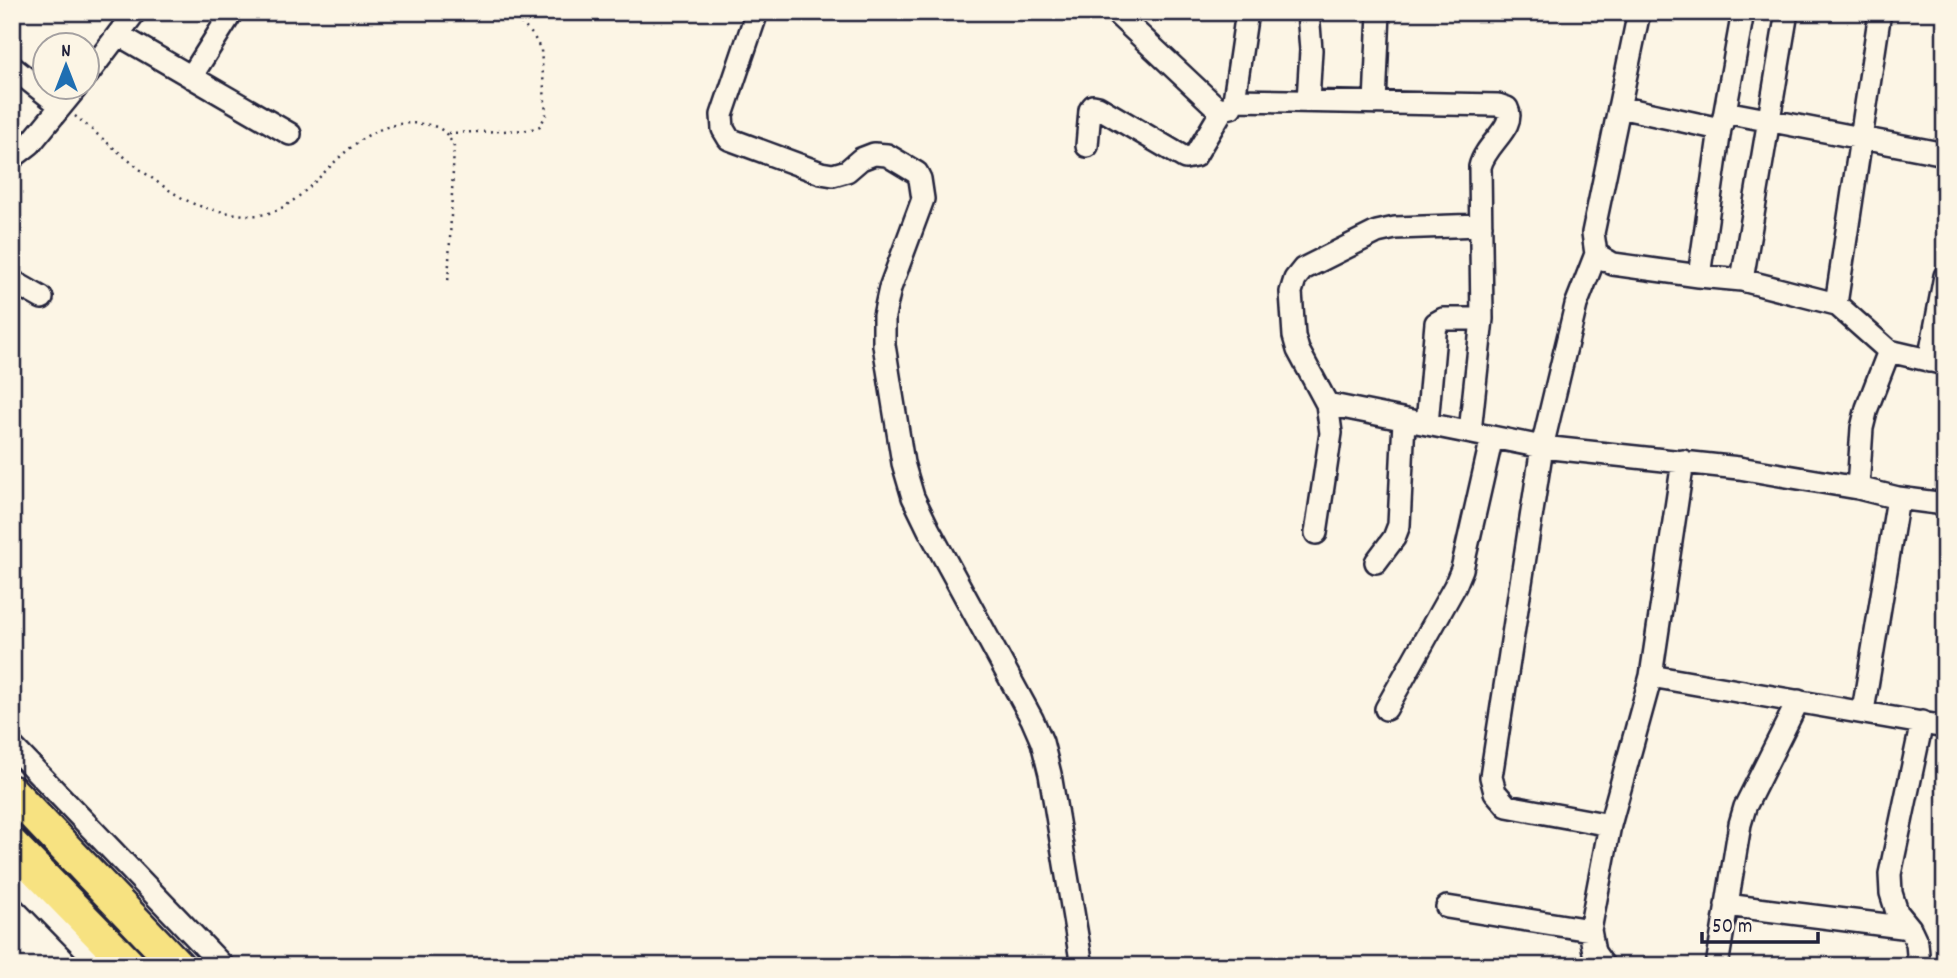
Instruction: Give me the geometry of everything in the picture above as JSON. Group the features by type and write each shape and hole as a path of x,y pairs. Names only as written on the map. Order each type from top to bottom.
{"highway":[{"path":"12,792 178,966"},
{"path":"12,845 130,966"}],"street":[{"path":"102,57 135,12"},
{"path":"191,77 232,12"},
{"path":"757,12 722,115 723,129 729,139 833,175 847,171 861,159 874,154 887,155 917,173 920,179 923,199 890,288 884,316 884,345 903,463 929,530 1042,742 1082,966"},
{"path":"1115,12 1215,106 1308,101 1498,105 1507,108 1511,114 1510,123 1488,147 1480,167 1482,319 1470,432"},
{"path":"1087,146 1090,110 1093,106 1185,158 1195,156 1229,105 1247,12"},
{"path":"1308,12 1311,50 1308,101"},
{"path":"1375,103 1378,12"},
{"path":"1610,825 1507,806 1494,792 1491,777 1542,447 1576,305 1596,254 1593,233 1639,12"},
{"path":"1699,276 1722,123 1743,12"},
{"path":"1742,280 1787,12"},
{"path":"1836,303 1880,12"},
{"path":"119,36 290,134"},
{"path":"12,67 61,106"},
{"path":"12,158 30,144 64,102"},
{"path":"1619,107 1722,123"},
{"path":"1722,123 1730,113 1945,154"},
{"path":"1316,533 1331,433 1327,404 1298,350 1294,336 1292,292 1295,279 1303,269 1377,232 1395,228 1481,225"},
{"path":"1596,254 1613,264 1742,280 1836,303 1889,351 1937,362 1945,276"},
{"path":"12,281 42,298"},
{"path":"1427,424 1436,323 1443,319 1482,319"},
{"path":"1858,488 1862,428 1889,351"},
{"path":"1327,404 1542,447 1739,468 1945,505"},
{"path":"1376,562 1394,538 1399,524 1404,420"},
{"path":"1386,709 1462,569 1492,437"},
{"path":"1604,966 1594,952 1590,930 1610,825 1651,676 1683,461"},
{"path":"1863,711 1898,498"},
{"path":"1651,676 1945,727"},
{"path":"1717,966 1735,846 1745,807 1798,701"},
{"path":"1919,966 1917,943 1910,928 1897,912 1891,893 1890,874 1922,722"},
{"path":"12,746 223,966"},
{"path":"12,874 102,966"},
{"path":"1726,905 1910,928"},
{"path":"1447,907 1590,930"}],"path":[{"path":"448,133 529,130 540,126 547,115 541,50 533,35 510,12"},
{"path":"61,106 170,191 192,204 248,216 270,214 293,201 356,142 387,126 414,122 436,125 448,133 454,147 448,285"}]}
